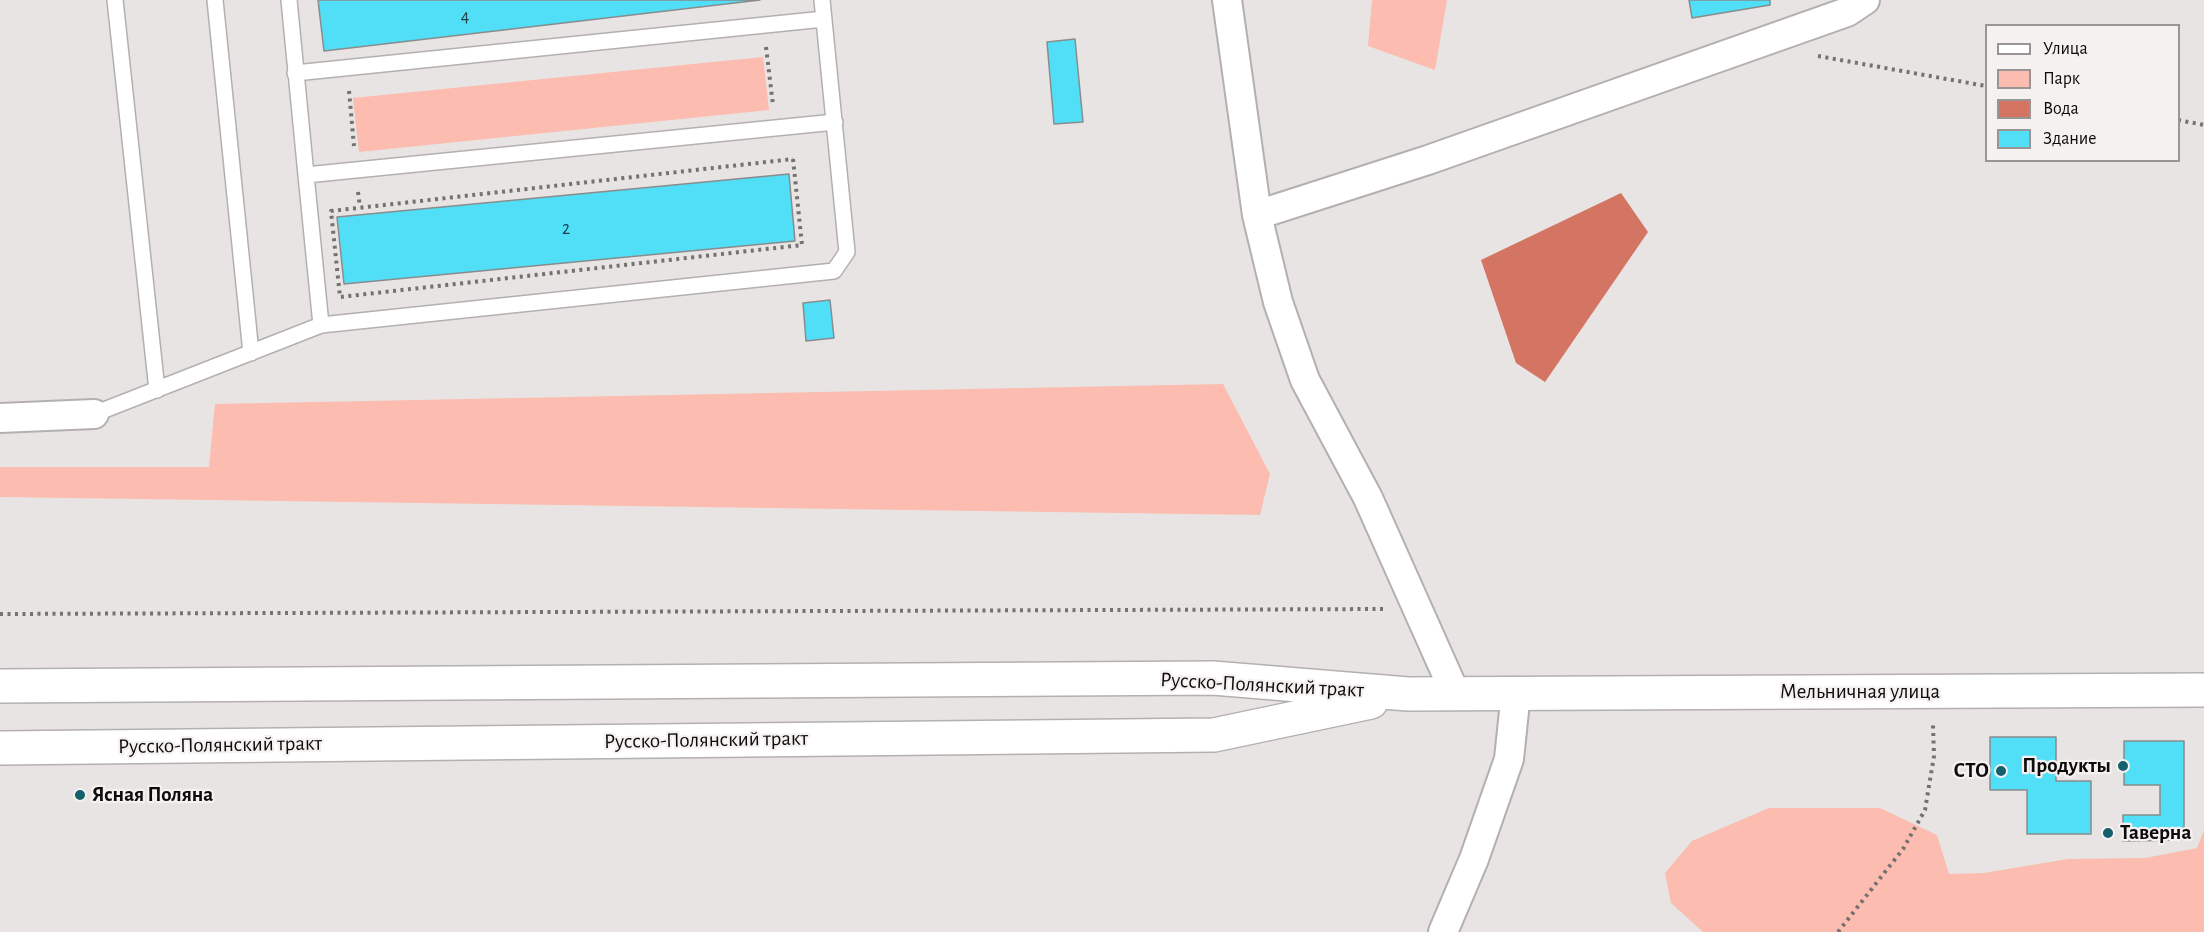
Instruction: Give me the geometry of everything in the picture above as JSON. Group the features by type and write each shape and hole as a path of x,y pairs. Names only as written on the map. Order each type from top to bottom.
{"main road":[{"name":"Русско-Полянский тракт","path":"0,686 1213,678 1408,694 1516,693"},
{"name":"Мельничная улица","path":"1516,693 2204,690"},
{"name":"Русско-Полянский тракт","path":"0,748 1214,735 1408,694"}],"street":[{"path":"1227,0 1257,215 1278,302 1305,380 1368,498 1455,693"},
{"path":"1257,215 1428,160 1776,38 1847,12 1865,0"},
{"path":"0,418 94,414"},
{"path":"1443,932 1474,858 1509,759 1516,693"}],"lane":[{"path":"115,0 157,390"},
{"path":"215,0 251,353"},
{"path":"289,0 321,325"},
{"path":"94,414 321,325 834,271 848,252 822,0"},
{"path":"295,73 824,20"},
{"path":"306,175 835,122"}],"path":[{"path":"763,26 781,160"},
{"path":"1813,55 1985,86"},
{"path":"347,67 360,207"},
{"path":"2180,120 2204,125"},
{"path":"793,159 802,245 340,297 331,211 781,160 793,159"},
{"path":"0,614 1418,609"},
{"path":"1838,932 1903,849 1925,810 1934,756 1933,691"}],"green space":[{"path":"1372,0 1447,0 1435,70 1368,46"},
{"path":"763,57 769,110 359,152 353,98"},
{"path":"1223,384 1270,474 1260,515 0,497 0,467 209,467 215,404"},
{"path":"1769,808 1880,808 1937,835 1949,874 1984,873 2068,859 2145,858 2197,848 2204,830 2204,932 1703,932 1671,903 1665,873 1692,841"}],"water":[{"path":"1621,193 1648,232 1545,382 1516,363 1481,260"}],"building":[{"path":"318,0 760,0 324,51"},
{"path":"1689,0 1770,0 1770,5 1692,18"},
{"path":"1075,39 1083,122 1054,124 1047,42"},
{"path":"789,174 795,241 344,284 337,217"},
{"path":"830,300 834,338 806,341 803,303"},
{"path":"1990,737 2056,737 2056,781 2091,781 2091,834 2027,834 2027,790 1990,790"},
{"path":"2124,741 2184,741 2184,840 2123,841 2123,815 2160,815 2160,785 2124,785"}],"place":[{"name":"Продукты","path":"2123,766"},
{"name":"СТО","path":"2001,771"},
{"name":"Ясная Поляна","path":"80,795"},
{"name":"Таверна","path":"2108,833"}]}
